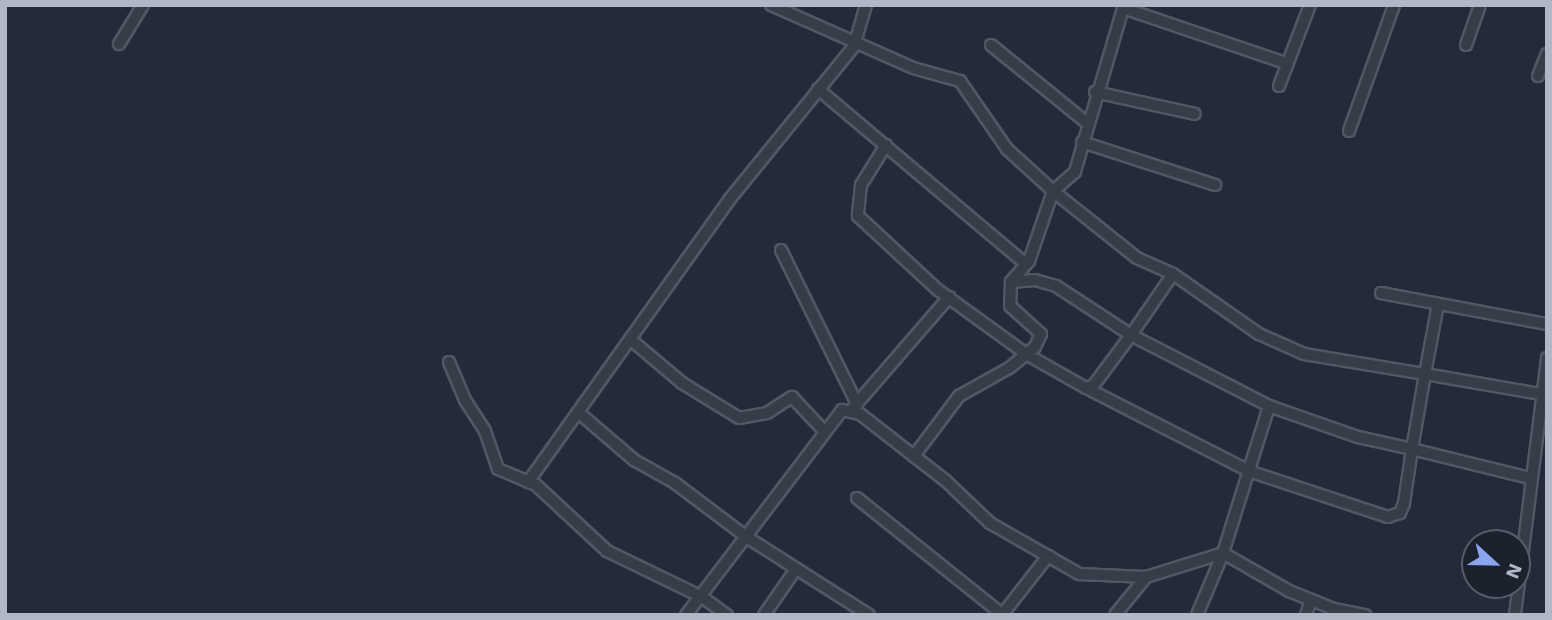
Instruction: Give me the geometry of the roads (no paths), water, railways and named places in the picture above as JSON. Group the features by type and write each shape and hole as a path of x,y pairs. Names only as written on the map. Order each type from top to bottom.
{"street":[{"path":"119,44 143,5"},
{"path":"771,5 912,68 960,81 1007,149 1054,191 1137,258 1173,274 1259,334 1304,354 1543,395"},
{"path":"528,482 729,200 855,43 866,5"},
{"path":"1279,86 1310,5"},
{"path":"1349,131 1394,5"},
{"path":"1466,45 1480,5"},
{"path":"914,456 959,396 1026,354 1041,334 1010,306 1011,282 1026,264 1054,191 1075,172 1095,92 1123,7 1288,64"},
{"path":"991,45 1087,123"},
{"path":"1538,76 1547,54"},
{"path":"818,89 1026,264"},
{"path":"1095,92 1195,114"},
{"path":"1082,142 1215,185"},
{"path":"886,145 862,185 858,216 948,297 1026,354 1086,388 1249,471 1395,516 1405,503 1438,304"},
{"path":"780,250 853,408 914,456 990,523 1079,574 1146,578 1223,553 1311,600 1346,613 1365,615"},
{"path":"1086,388 1093,386 1173,274"},
{"path":"1011,282 1035,280 1056,286 1131,335 1269,406 1358,437 1530,478"},
{"path":"1381,293 1547,324"},
{"path":"686,615 842,410 853,408 948,297"},
{"path":"630,339 682,383 739,418 767,413 792,397 825,432"},
{"path":"1515,615 1547,358"},
{"path":"449,362 465,400 485,431 498,470 528,482 607,551 702,597 727,615"},
{"path":"1197,615 1223,553 1269,406"},
{"path":"578,412 634,460 675,483 745,536 869,615"},
{"path":"857,498 1002,614 1048,556"},
{"path":"764,615 796,569"},
{"path":"1115,615 1146,578"},
{"path":"1306,615 1311,600"}]}
